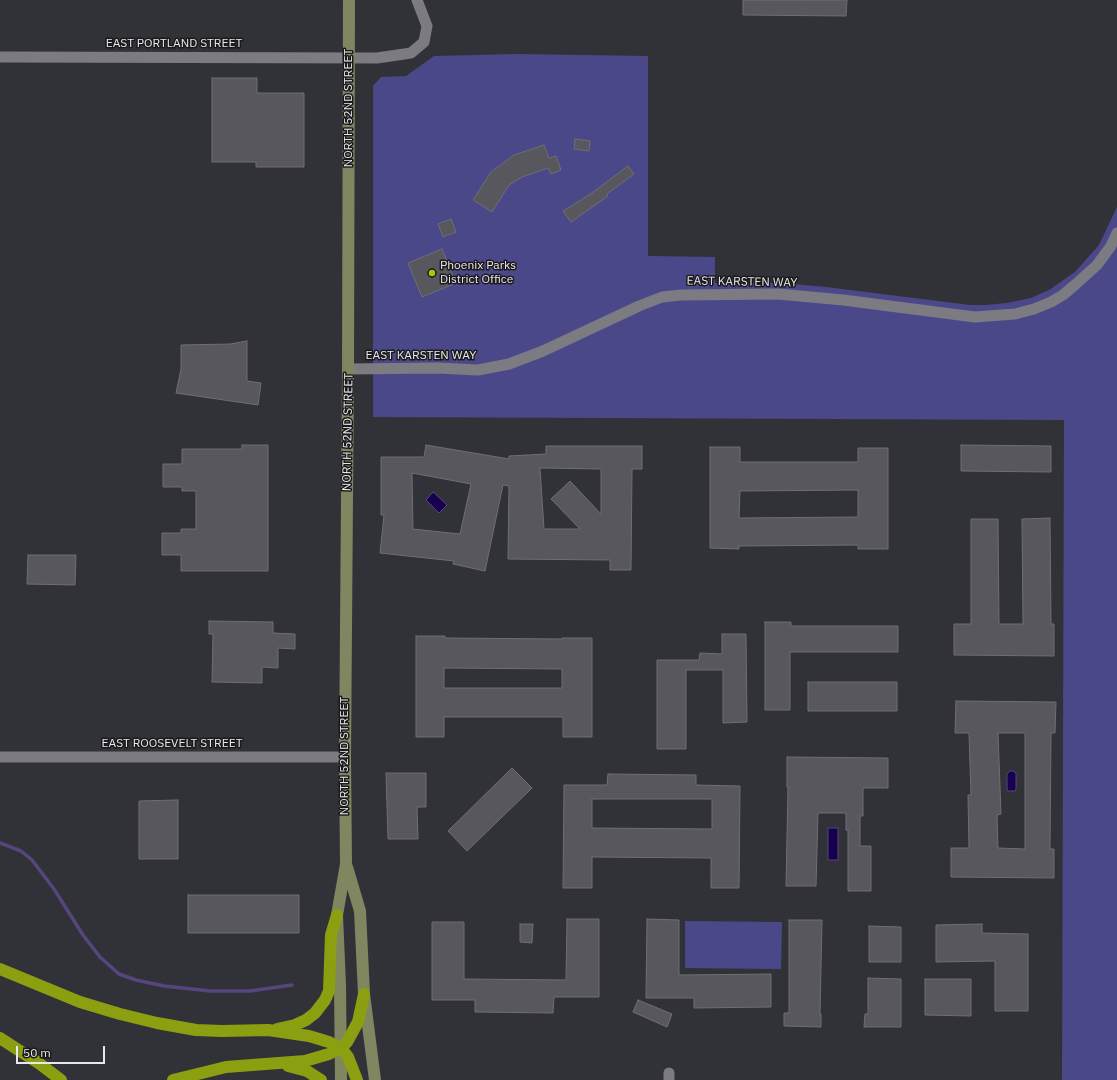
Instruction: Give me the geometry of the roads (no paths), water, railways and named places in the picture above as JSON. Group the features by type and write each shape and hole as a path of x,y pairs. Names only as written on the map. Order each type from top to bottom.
{"highway":[{"path":"0,969 80,1002 157,1023 196,1030 268,1030 295,1025 306,1020 315,1013 326,1000 329,991 331,935 337,915"},
{"path":"173,1080 226,1067 304,1062 329,1054 341,1048 347,1042 358,1022 364,994"},
{"path":"268,1030 309,1036 329,1042 341,1048 348,1057 358,1080"},
{"path":"0,1038 40,1064 61,1080"},
{"path":"275,1063 307,1071 321,1080"}],"main road":[{"name":"NORTH 52ND STREET","path":"341,1080 340,985 337,915 346,864 345,757 349,0"},
{"name":"NORTH 52ND STREET","path":"346,864 360,911 364,994 375,1080"}],"street":[{"name":"EAST PORTLAND STREET","path":"0,58 377,58 411,53 424,42 427,26 417,0"},
{"name":"EAST KARSTEN WAY","path":"348,369 438,368 478,370 509,364 542,351 639,306 662,297 681,295 778,294 843,300 975,317 1015,314 1034,309 1051,302 1072,288 1097,265 1117,233"},
{"name":"EAST ROOSEVELT STREET","path":"0,757 345,757"}],"waterway":[{"path":"0,843 21,851 32,860 54,889 83,935 100,957 119,974 136,980 164,986 210,991 250,991 292,985"}],"place":[{"name":"Phoenix Parks District Office","path":"432,273"}]}
